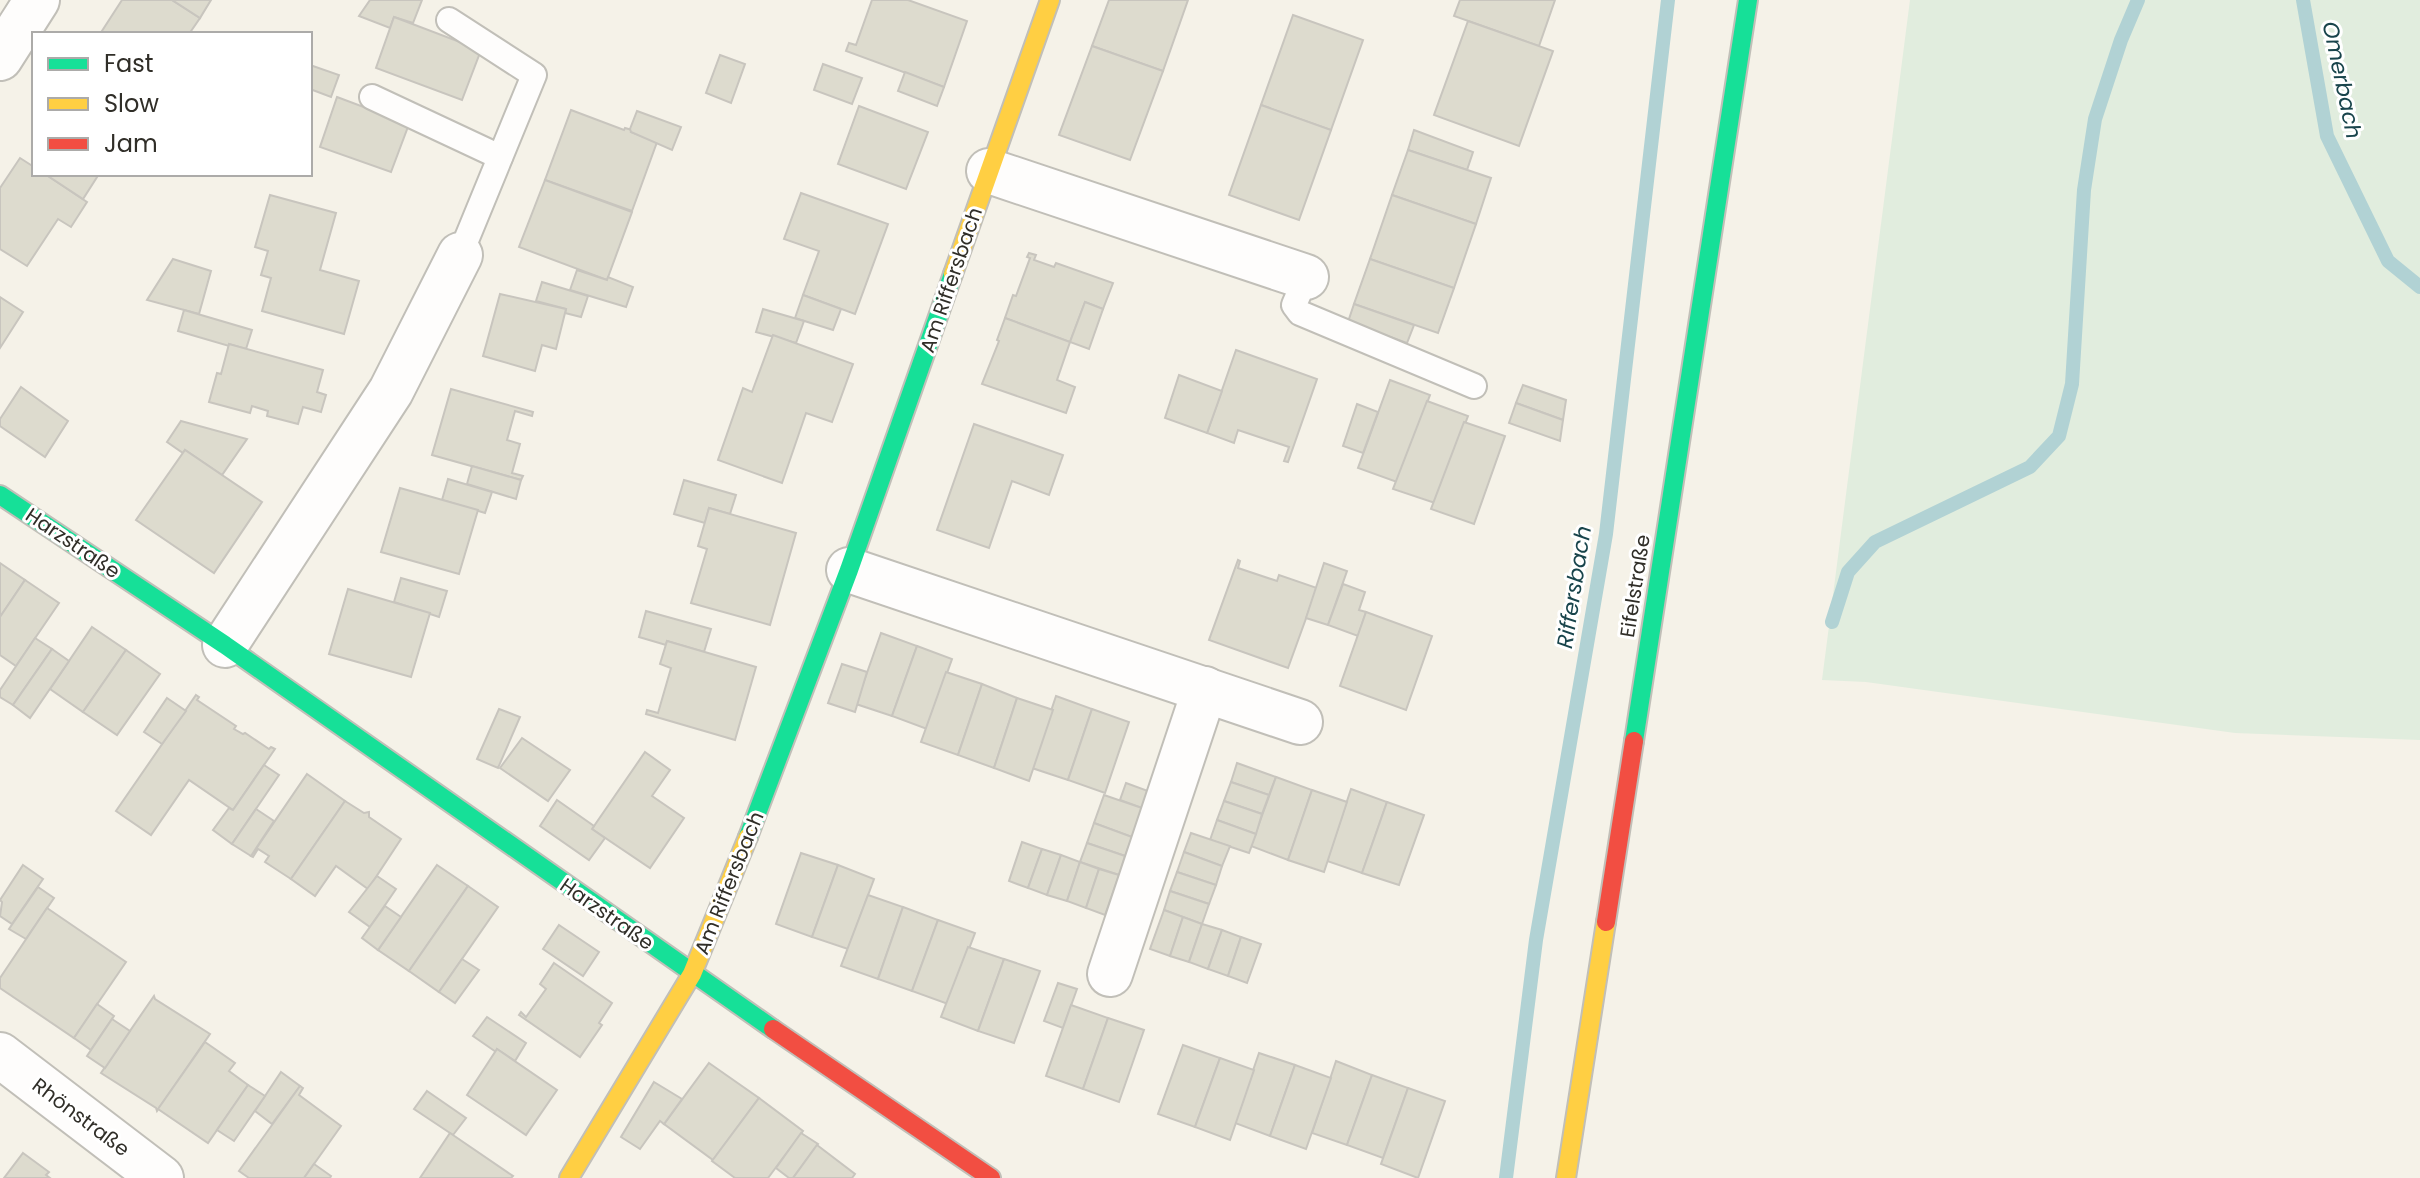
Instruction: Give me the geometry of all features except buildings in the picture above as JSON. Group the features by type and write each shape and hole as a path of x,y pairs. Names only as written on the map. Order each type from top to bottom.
{"street":[{"path":"0,58 37,0"},
{"name":"Am Riffersbach","path":"569,1178 692,974 772,777 849,570 1050,0"},
{"name":"Eifelstraße","path":"1566,1178 1748,0"},
{"path":"989,171 1306,277"},
{"path":"225,645 391,391 460,255"},
{"name":"Harzstraße","path":"0,495 225,645 692,974 991,1178"},
{"path":"849,570 1300,722"},
{"path":"1110,974 1205,689"},
{"name":"Rhönstraße","path":"0,1055 161,1178"}],"lane":[{"path":"449,20 534,75 460,255"},
{"path":"372,97 500,157"},
{"path":"1306,277 1294,305 1300,313 1474,386"}],"green space":[{"path":"1910,0 2420,0 2420,740 2235,733 1866,682 1822,680"}],"waterway":[{"name":"Riffersbach","path":"1506,1178 1536,940 1606,534 1668,0"},
{"path":"1832,622 1848,572 1875,542 2030,467 2059,436 2072,384 2084,190 2095,119 2138,0"},
{"name":"Omerbach","path":"2303,0 2327,136 2388,261 2420,287"}],"traffic: fast":[{"path":"1634,741 1748,0"},
{"path":"748,837 849,570 953,274"},
{"path":"0,495 225,645 773,1029"}],"traffic: slow":[{"path":"953,274 1050,0"},
{"path":"569,1178 692,974 748,837"},
{"path":"1566,1178 1606,922"}],"traffic: jam":[{"path":"1606,922 1634,741"},
{"path":"773,1029 991,1178"}]}
